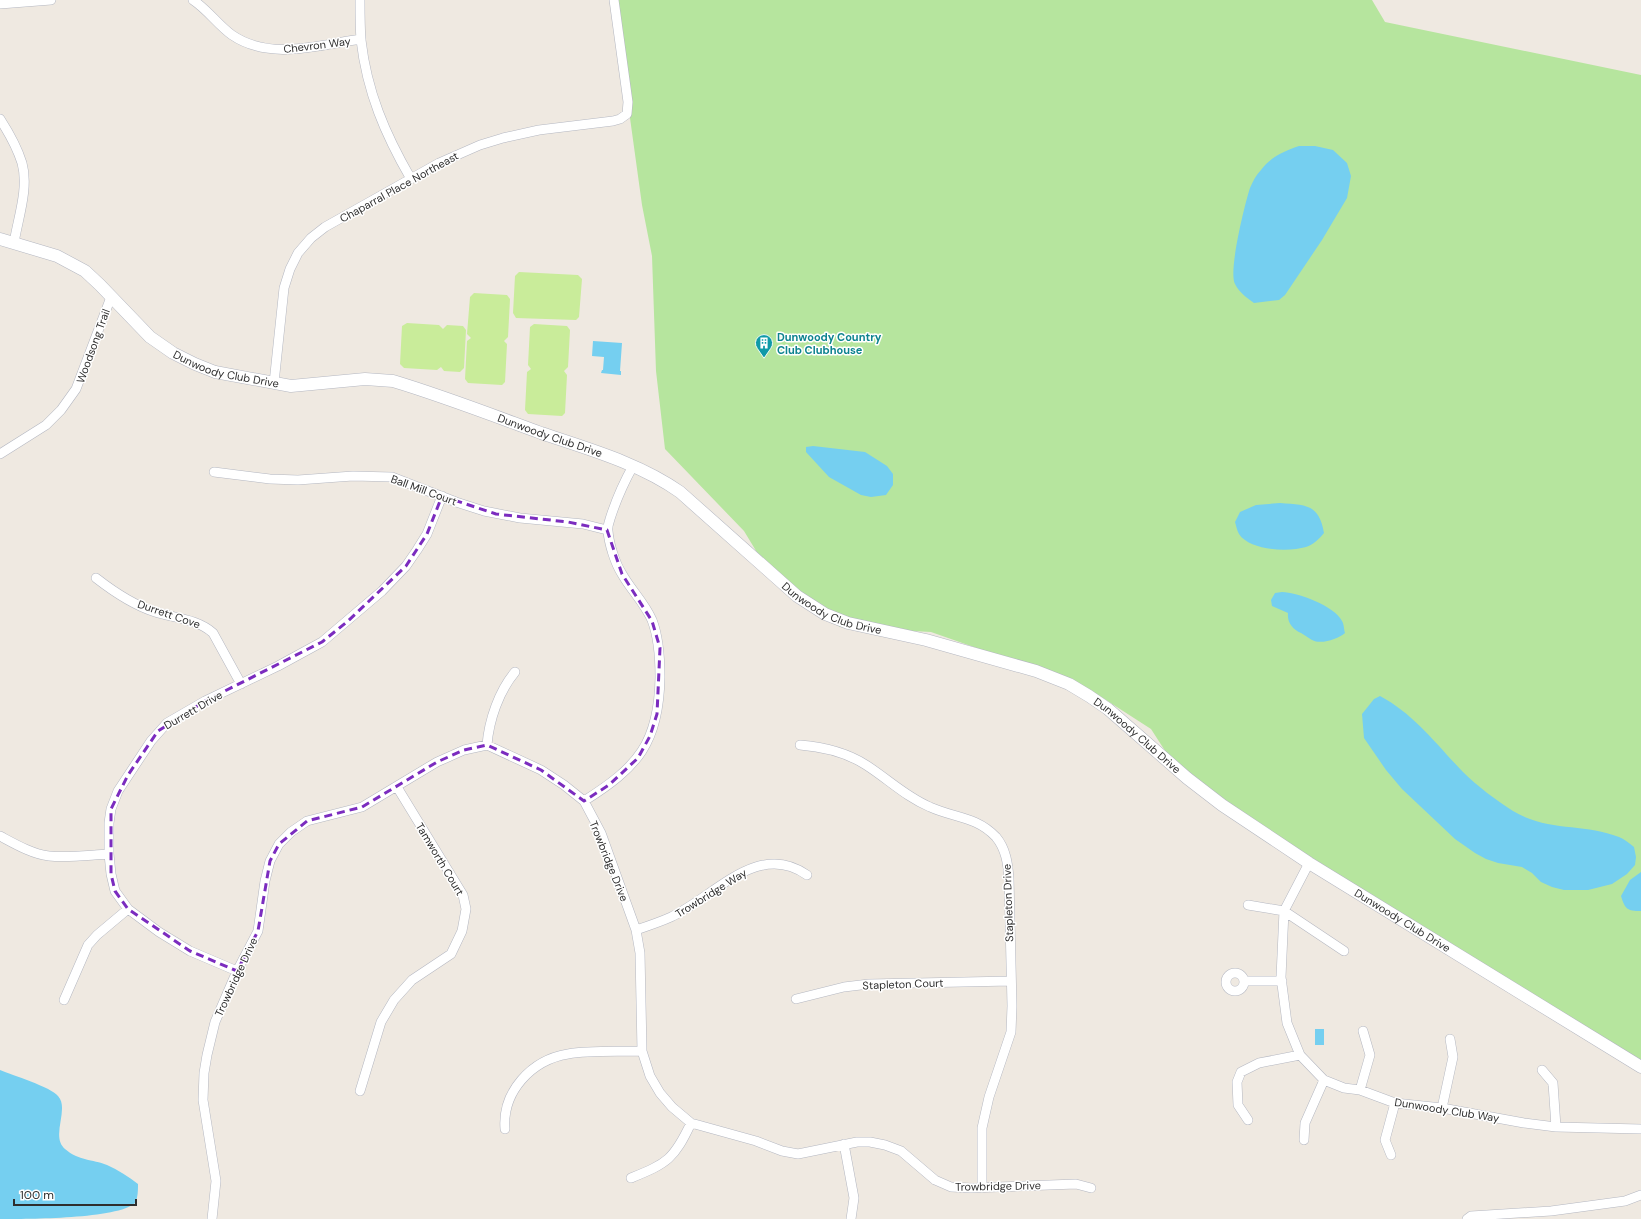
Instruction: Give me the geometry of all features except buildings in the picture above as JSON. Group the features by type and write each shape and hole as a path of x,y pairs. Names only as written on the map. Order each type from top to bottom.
{"street":[{"path":"0,4 52,0"},
{"name":"Chevron Way","path":"194,0 205,8 233,35 246,43 261,48 288,50 361,39"},
{"path":"360,0 361,39 366,74 378,113 392,146 411,179"},
{"name":"Chaparral Place Northeast","path":"274,383 284,288 290,269 298,253 311,238 325,227 458,154 502,138 539,130 620,119 627,114 628,102 614,0"},
{"path":"0,119 15,144 22,164 24,177 24,188 14,243"},
{"name":"Dunwoody Club Drive","path":"0,239 57,256 85,271 143,331 173,353 195,364 215,372 299,386 365,379 392,381 632,466 662,479 680,492 797,596 825,614 848,623 926,640 1036,671 1069,684 1108,709 1187,778 1222,805 1308,863 1641,1067"},
{"name":"Woodsong Trail","path":"0,454 46,425 61,410 76,390 111,297"},
{"path":"584,801 609,785 626,771 638,758 650,736 658,708 660,648 652,621 641,600 622,574 613,552 607,530 616,499 632,466"},
{"name":"Ball Mill Court","path":"214,472 270,479 298,480 353,476 392,477 469,507 496,514 520,518 568,522 607,530"},
{"name":"Durrett Drive","path":"237,971 190,951 160,932 128,909 115,891 111,874 109,854 111,810 118,791 151,741 167,723 206,701 322,642 382,591 406,566 417,550 427,534 442,496"},
{"name":"Durrett Cove","path":"96,578 114,592 148,609 183,618 208,627 213,633 241,684"},
{"path":"487,745 500,695 515,672"},
{"name":"Trowbridge Drive","path":"212,1219 216,1182 203,1100 204,1073 207,1055 215,1022 237,971 258,931 265,881 270,861 279,844 291,832 307,821 362,808 437,762 464,750 487,745 541,770 564,785 584,801 601,833 636,930 640,953 642,1051 650,1076 660,1093 672,1107 691,1123 756,1141 782,1151 798,1154 818,1151 844,1144 870,1142 885,1145 901,1151 943,1185 982,1188 1076,1184 1091,1188"},
{"name":"Stapleton Drive","path":"800,745 819,746 844,753 866,765 910,797 930,808 978,822 995,837 1003,847 1008,864 1012,1006 1011,1032 989,1097 982,1128 982,1188"},
{"name":"Tamworth Court","path":"360,1091 381,1022 394,1000 412,980 451,954 462,930 466,909 463,895 397,787"},
{"path":"0,836 16,845 48,856 64,857 109,854"},
{"name":"Trowbridge Way","path":"636,930 671,917 737,875 757,865 771,863 791,865 807,875"},
{"name":"Dunwoody Club Way","path":"1308,863 1284,911 1282,981 1288,1023 1300,1055 1324,1080 1344,1088 1360,1090 1395,1103 1442,1108 1524,1123 1556,1126 1641,1129"},
{"path":"1248,905 1284,911 1344,951"},
{"path":"64,1000 88,945 97,935 128,909"},
{"name":"Stapleton Court","path":"796,999 844,987 869,984 1011,981"},
{"path":"1244,981 1282,981"},
{"path":"1360,1090 1370,1055 1363,1031"},
{"path":"1442,1108 1453,1057 1450,1039"},
{"path":"505,1129 504,1117 511,1092 523,1077 540,1064 556,1057 568,1054 642,1051"},
{"path":"1248,1120 1238,1105 1237,1082 1241,1072 1259,1063 1300,1055"},
{"path":"1542,1070 1553,1083 1556,1126"},
{"path":"1304,1140 1305,1123 1324,1080"},
{"path":"1392,1155 1386,1140 1395,1103"},
{"path":"631,1178 653,1169 672,1156 679,1148 691,1123"},
{"path":"844,1144 854,1198 851,1219"},
{"path":"1467,1219 1471,1216 1559,1210 1625,1201 1641,1195"}],"highlighted area":[{"path":"442,496 496,514 568,522 607,530 622,574 652,621 660,648 657,714 650,736 638,758 609,785 584,801 541,770 487,745 464,750 437,762 362,807 307,821 279,844 270,861 258,931 237,971 190,951 128,909 115,891 111,874 111,809 128,775 158,731 205,701 322,642 348,621 406,566 427,534"}],"green space":[{"path":"618,0 1372,0 1385,22 1641,75 1641,1060 1539,1004 1182,777 1151,729 1092,691 1022,664 931,632 840,627 770,574 744,531 665,449 656,371 652,256 642,205 630,118"},
{"path":"519,272 578,275 582,279 579,317 576,320 516,318 513,313 515,276"},
{"path":"474,293 507,295 510,299 508,337 504,341 507,344 505,382 502,385 468,383 465,379 467,341 471,338 467,334 470,297"},
{"path":"407,323 439,325 443,329 447,325 463,326 466,330 464,368 460,372 444,371 441,367 437,370 404,368 400,364 402,326"},
{"path":"534,324 567,326 570,330 568,367 564,371 567,375 565,413 562,416 528,414 525,410 527,372 531,369 528,365 530,327"}],"water":[{"path":"1299,146 1315,146 1333,150 1347,163 1351,176 1347,198 1322,240 1285,295 1279,300 1254,303 1239,290 1233,277 1235,252 1250,188 1255,178 1269,161 1288,150"},
{"path":"593,341 622,343 621,375 601,373 603,370 604,357 592,356"},
{"path":"813,446 865,452 887,466 893,474 893,485 886,495 871,497 861,495 829,477 806,452 806,447"},
{"path":"1280,503 1297,504 1315,511 1322,523 1324,533 1316,542 1299,549 1270,549 1244,540 1237,530 1235,522 1240,512 1256,505"},
{"path":"1282,592 1306,597 1332,610 1342,621 1345,633 1334,639 1320,642 1312,640 1293,628 1288,620 1288,613 1272,606 1271,600 1275,593"},
{"path":"1380,696 1404,712 1424,730 1468,777 1487,793 1513,811 1526,818 1539,822 1593,830 1621,838 1634,847 1636,857 1635,865 1627,874 1612,884 1588,890 1564,890 1541,882 1532,873 1522,867 1498,863 1475,853 1455,839 1402,789 1386,770 1364,738 1362,714 1374,699"},
{"path":"1641,872 1641,911 1630,910 1625,906 1621,896 1630,880"},
{"path":"1315,1029 1324,1029 1324,1045 1315,1045"},
{"path":"0,1070 40,1085 58,1096 61,1101 62,1108 59,1130 61,1144 75,1156 107,1165 138,1184 135,1203 111,1212 92,1215 51,1218 0,1219"}],"place":[{"name":"Dunwoody Country Club Clubhouse","path":"764,358"}]}
